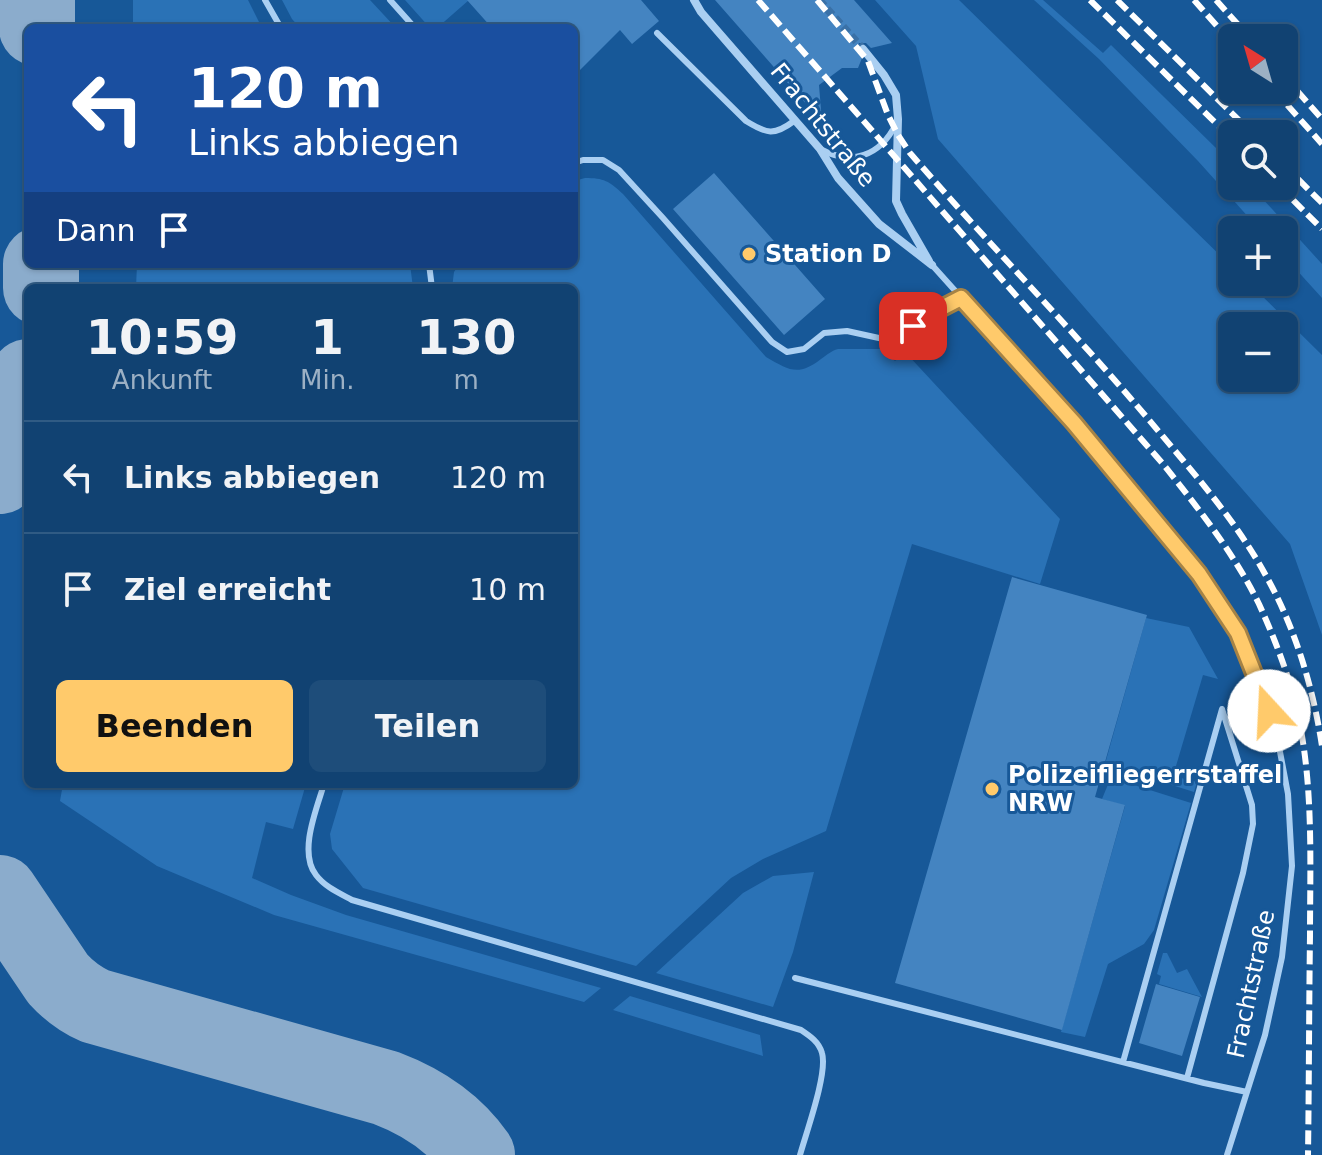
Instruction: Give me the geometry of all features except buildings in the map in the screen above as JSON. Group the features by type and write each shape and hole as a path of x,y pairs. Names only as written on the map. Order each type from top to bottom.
{"street":[{"name":"Frachtstraße","path":"694,0 879,224 932,265"},
{"name":"Frachtstraße","path":"863,49 896,95 896,201 932,265"}],"lane":[{"path":"265,0 279,24"},
{"path":"390,0 411,24"},
{"path":"657,33 746,121 763,131 782,130 794,121"},
{"path":"820,149 835,157 862,156 886,142 898,119"},
{"path":"578,162 603,160 619,170 772,342 787,352 804,349 824,333 847,331 895,339 932,313 961,298"},
{"name":"Frachtstraße","path":"932,265 1074,423 1199,574 1238,633 1277,736 1288,794 1292,866 1282,957 1265,1035 1227,1155"},
{"path":"1123,1062 1222,709 1252,805 1253,824 1243,873 1187,1078"},
{"path":"323,788 309,834 308,856 314,873 330,889 352,900 801,1030 815,1039 822,1053 824,1070 800,1155"},
{"path":"795,978 1247,1092"}],"shaded area":[{"path":"133,0 248,0 260,24 133,24"},
{"path":"282,0 370,0 392,24 296,24"},
{"path":"405,0 469,0 442,24 426,24"},
{"path":"875,0 959,0 1218,253 1218,296 1262,296 1278,312 1218,312 1218,392 1298,392 1298,331 1322,355 1322,635 1290,544 938,139 916,46"},
{"path":"1034,0 1043,0 1103,53 1111,45 1217,149 1218,183 1198,161 1099,59"},
{"path":"578,180 606,181 623,194 766,357 774,362 800,370 838,349 881,349 895,361 906,353 1060,519 1040,584 912,544 826,831 763,859 731,878 636,966 363,888 332,849 330,834 344,788 578,788 578,284 452,284 456,268 578,268"},
{"path":"1233,200 1264,200 1278,216 1247,216"},
{"path":"1298,238 1322,264 1322,298 1298,271"},
{"path":"137,268 410,268 412,284 136,284"},
{"path":"1146,618 1189,627 1218,679 1203,675 1173,776 1197,782 1194,792 1105,764"},
{"path":"1115,779 1191,803 1154,930 1144,944 1108,964 1085,1037 1061,1032 1125,806 1102,799 1109,782"},
{"path":"62,788 305,788 293,829 266,822 252,878 346,915 601,988 584,1002 274,915 157,866 60,801"},
{"path":"814,872 793,952 773,1007 656,973 743,893 773,876"},
{"path":"1163,953 1167,953 1177,973 1187,969 1202,997 1159,984 1161,976 1157,974"},
{"path":"630,996 760,1035 763,1056 613,1010"}],"taxiway":[{"path":"37,0 37,24"},
{"path":"41,268 41,284"},
{"path":"0,476 24,391"},
{"path":"0,893 58,979 84,1001 386,1088 437,1114 477,1155"}],"tunnel":[{"path":"819,0 863,49"}],"railway":[{"path":"758,0 1163,464 1227,549 1259,604 1295,702 1308,786 1308,1155"},
{"path":"817,0 868,61 888,115 910,153 1130,397 1203,484 1242,537 1276,594 1294,636 1314,702 1322,746"},
{"path":"1090,0 1218,125"},
{"path":"1117,0 1239,120"},
{"path":"1194,0 1218,27"},
{"path":"1216,0 1237,24"},
{"path":"1298,92 1322,119"},
{"path":"1286,104 1322,144"},
{"path":"1298,179 1322,203"},
{"path":"1293,200 1322,229"}],"place":[{"name":"Station D","path":"749,254"},
{"name":"Polizeifliegerrstaffel NRW","path":"992,789"}],"route":[{"path":"913,326 961,298 1074,423 1199,574 1238,633 1269,711"}]}
